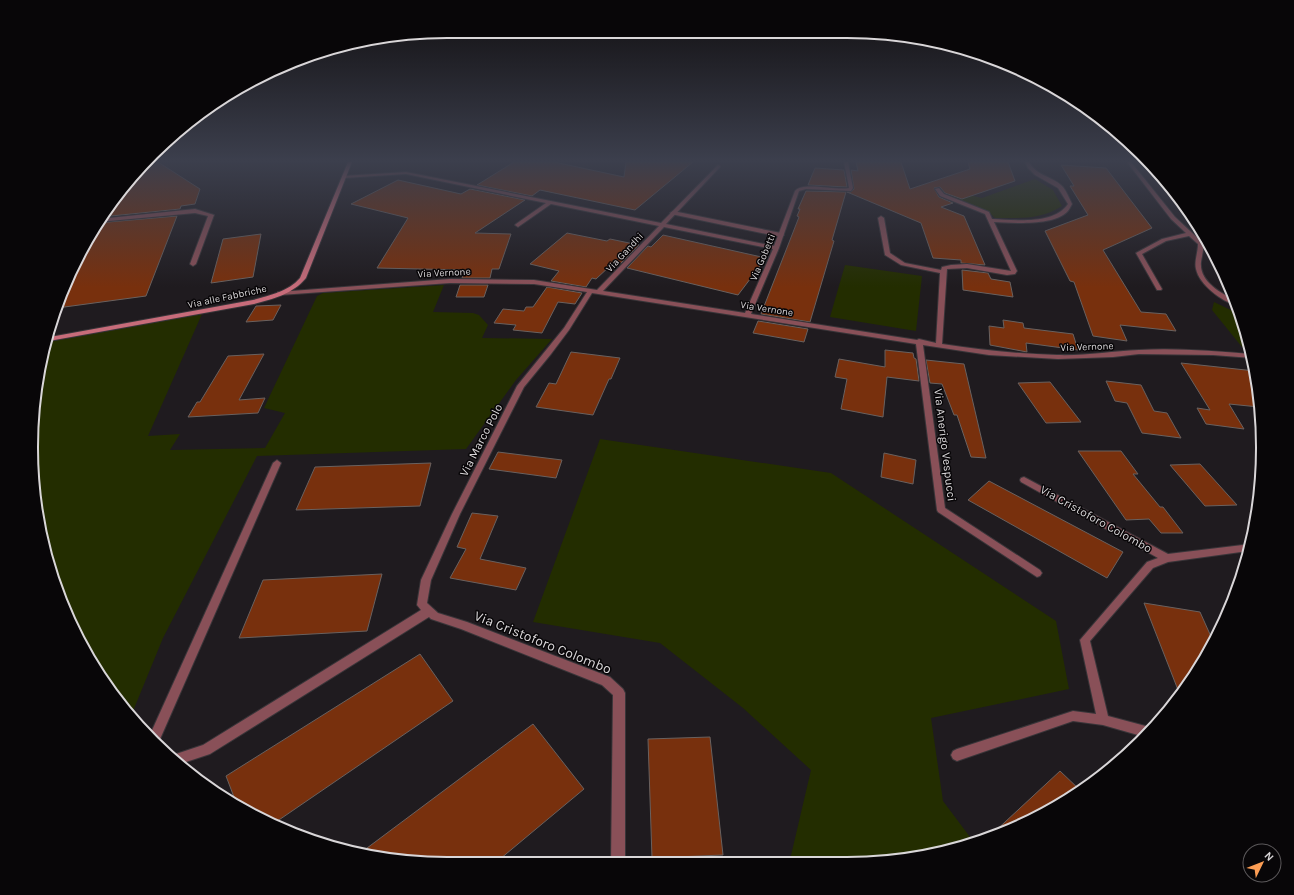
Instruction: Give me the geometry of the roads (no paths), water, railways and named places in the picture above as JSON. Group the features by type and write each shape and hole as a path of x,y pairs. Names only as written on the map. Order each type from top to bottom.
{"street":[{"name":"Via alle Fabbriche","path":"53,338 254,302 280,293 300,282 303,278 333,204"},
{"path":"518,225 548,204"},
{"name":"Via Gandhi","path":"559,204 776,248"},
{"name":"Via Gandhi","path":"595,291 683,204"},
{"name":"Via Gobetti","path":"746,315 776,248 792,204"},
{"path":"939,344 944,268 950,266 960,266 1014,273 987,213 964,204"},
{"path":"990,220 1038,220 1050,218 1064,212 1069,208 1070,204"},
{"path":"1162,204 1173,218 1201,244 1198,264 1200,274 1220,295 1228,299"},
{"path":"107,220 195,211 211,215 193,264"},
{"path":"673,214 781,235"},
{"path":"881,218 887,254 903,264 943,272"},
{"path":"1159,289 1139,253 1164,240 1191,234"},
{"name":"Via Vernone","path":"280,293 450,281 480,280 534,282 989,353 1022,356 1087,356 1139,352 1168,352 1245,356"},
{"name":"Via Marco Polo","path":"429,611 422,605 426,580 456,514 521,386 549,353 595,291"},
{"name":"Via Anerigo Vespucci","path":"919,341 941,510 1037,573"},
{"path":"156,735 277,463"},
{"name":"Via Cristoforo Colombo","path":"1024,480 1168,558"},
{"name":"Via Cristoforo Colombo","path":"1103,720 1085,640 1150,565 1168,558 1243,548"},
{"path":"181,758 206,750 429,611"},
{"name":"Via Cristoforo Colombo","path":"429,611 436,616 463,625 606,681 619,692 618,857"},
{"path":"957,755 1073,716 1103,720 1142,730"}]}
